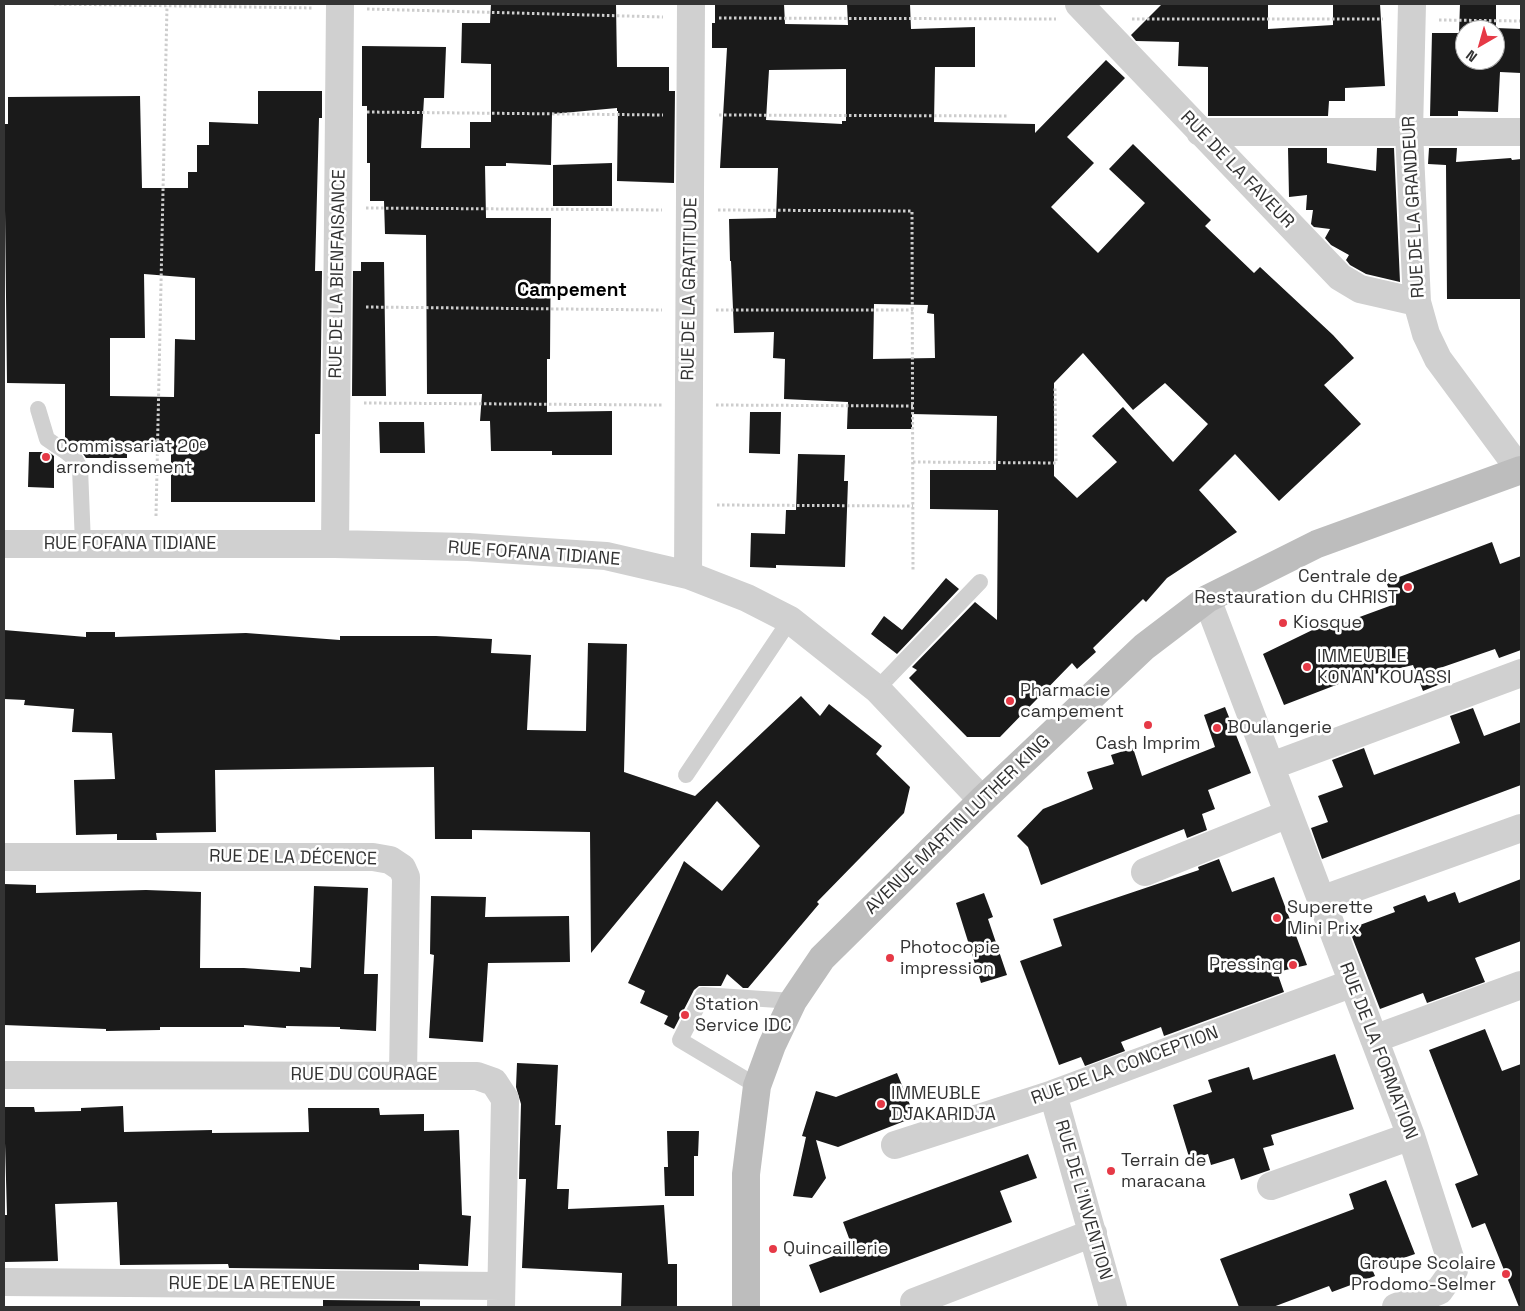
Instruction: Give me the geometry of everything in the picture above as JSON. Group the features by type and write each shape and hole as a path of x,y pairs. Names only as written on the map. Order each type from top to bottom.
{"street":[{"name":"RUE DE LA BIENFAISANCE","path":"335,544 340,6"},
{"name":"RUE DE LA GRATITUDE","path":"688,575 691,11"},
{"name":"RUE DE LA FAVEUR","path":"1086,12 1340,277 1360,289 1417,302"},
{"name":"RUE DE LA GRANDEUR","path":"1412,12 1409,132 1417,302 1426,334 1438,359 1520,470"},
{"path":"1200,132 1521,132"},
{"name":"AVENUE MARTIN LUTHER KING","path":"746,1307 746,1174 757,1086 772,1045 793,1001 822,958 982,800 1144,647 1207,599 1317,544 1520,470"},
{"name":"RUE FOFANA TIDIANE","path":"4,544 335,544 468,547 606,556 688,575 747,598 790,620 877,690 982,800"},
{"name":"RUE DE LA FORMATION","path":"1207,599 1411,1136 1454,1270 1439,1291 1396,1307"},
{"path":"1271,766 1521,673"},
{"path":"1145,872 1288,814"},
{"path":"1321,900 1521,828"},
{"name":"RUE DE LA DÉCENCE","path":"4,858 373,857 390,860 402,868 406,877 403,1076"},
{"name":"RUE DE LA CONCEPTION","path":"896,1145 1053,1094 1352,983"},
{"path":"1374,1039 1521,985"},
{"name":"RUE DU COURAGE","path":"4,1075 478,1076 494,1082 505,1099 501,1297"},
{"name":"RUE DE L'INVENTION","path":"1053,1094 1113,1307"},
{"path":"1270,1186 1411,1136"},
{"path":"914,1302 1093,1233"},
{"name":"RUE DE LA RETENUE","path":"4,1282 501,1297"}],"lane":[{"path":"38,409 48,439 74,459 80,468 83,544"},
{"path":"877,690 980,582"},
{"path":"686,775 790,620"},
{"path":"757,1086 680,1040 703,995 793,1001"}],"path":[{"path":"54,4 691,11 1412,12 1521,21"},
{"path":"156,545 167,6"},
{"path":"338,208 912,211 913,572"},
{"path":"337,306 689,310 913,310"},
{"path":"913,462 1056,463 1055,387"},
{"path":"336,403 913,406"},
{"path":"689,505 913,506"}],"building":[{"path":"491,4 616,4 617,67 669,67 669,91 675,91 674,183 617,181 617,108 552,114 551,165 506,163 506,166 485,166 486,218 551,218 550,359 547,359 547,412 612,411 612,455 552,455 552,451 491,451 490,421 480,421 482,394 427,394 426,235 385,234 384,201 370,201 370,163 367,163 367,106 362,106 362,46 446,47 444,98 424,98 421,148 470,148 470,122 491,122 491,64 461,63 462,23 490,23"},
{"path":"715,4 784,4 785,24 848,25 847,4 910,4 911,29 975,27 975,67 935,67 934,122 1035,124 1035,133 1106,60 1125,78 1067,137 1094,163 1051,207 1098,253 1145,203 1109,169 1133,144 1211,220 1205,226 1254,273 1260,267 1333,335 1354,358 1324,385 1361,424 1279,501 1235,454 1199,490 1237,532 1167,578 1146,602 1143,599 1093,648 1096,652 1077,669 1072,663 1000,737 967,737 909,678 917,670 912,667 975,602 997,620 998,510 930,509 930,470 996,470 997,416 912,414 912,429 847,429 848,402 784,399 785,359 773,358 774,332 734,333 729,219 776,218 778,168 720,168 727,48 712,48 712,23 715,23","holes":["846,69 846,121 842,121 842,124 766,120 769,70","874,304 928,305 927,313 934,314 935,358 873,359","1083,353 1133,410 1165,383 1208,424 1173,462 1123,407 1092,436 1117,462 1077,498 1054,476 1054,383"]},
{"path":"1162,4 1268,4 1268,29 1333,25 1333,4 1380,4 1385,86 1345,88 1345,101 1329,101 1328,116 1208,116 1208,67 1178,66 1179,42 1136,41 1131,35"},
{"path":"1460,4 1496,4 1496,20 1459,20"},
{"path":"1505,28 1521,29 1521,73 1500,72 1498,112 1458,111 1458,116 1430,116 1432,33 1455,33 1455,70 1505,70"},
{"path":"258,91 322,91 322,118 319,118 315,271 322,271 320,434 315,434 315,502 171,502 171,448 127,447 127,458 86,458 81,451 65,439 65,384 7,383 4,124 8,124 8,97 140,96 142,188 188,188 188,172 197,172 197,145 209,145 209,122 258,124","holes":["144,274 195,278 195,340 175,339 174,397 110,396 110,338 145,338"]},
{"path":"1288,148 1327,148 1327,163 1376,171 1377,148 1394,148 1400,282 1366,274 1350,265 1346,260 1349,255 1331,245 1325,238 1330,229 1314,227 1311,224 1313,210 1306,210 1307,195 1289,197"},
{"path":"1429,148 1457,148 1456,162 1521,159 1521,299 1447,299 1446,165 1428,164"},
{"path":"612,163 612,206 553,206 553,165"},
{"path":"361,262 384,262 386,396 352,396 353,271 361,271"},
{"path":"750,412 781,412 780,454 749,453"},
{"path":"379,422 424,422 425,453 380,453"},
{"path":"29,452 49,452 54,456 54,488 28,487"},
{"path":"798,454 845,455 844,481 848,481 845,567 776,565 776,568 750,567 751,533 785,534 786,510 796,510"},
{"path":"1492,542 1500,564 1521,556 1521,650 1499,658 1495,649 1440,668 1445,682 1423,691 1413,665 1349,680 1284,705 1263,654 1333,620 1335,626 1395,604 1386,582"},
{"path":"946,578 959,589 897,654 871,634 884,616 902,630"},
{"path":"4,630 86,637 86,632 115,632 115,637 246,633 340,640 340,636 436,636 492,639 491,653 531,655 527,730 586,731 588,643 627,644 624,772 695,796 801,696 820,716 829,704 882,746 876,754 910,787 904,813 817,902 819,904 748,988 743,988 727,974 721,986 699,986 694,990 674,1029 664,1024 668,1016 640,1003 645,991 628,983 684,861 722,891 760,846 717,801 591,953 590,832 472,830 472,839 435,839 434,767 215,770 216,832 156,833 157,840 117,840 117,834 76,835 74,780 115,779 112,733 72,732 74,709 24,705 25,700 4,699"},
{"path":"1225,707 1251,773 1208,790 1215,809 1202,814 1207,830 1187,838 1184,829 1041,885 1028,847 1017,836 1043,809 1093,789 1087,772 1114,764 1111,755 1133,748 1142,776 1215,747 1204,715"},
{"path":"1473,708 1484,736 1521,722 1521,785 1322,859 1311,828 1328,822 1318,796 1343,787 1332,760 1364,748 1374,775 1460,743 1450,716"},
{"path":"1219,859 1232,892 1274,877 1307,965 1277,972 1284,992 1164,1036 1161,1027 1121,1042 1125,1051 1085,1066 1081,1057 1059,1065 1020,961 1062,946 1053,919 1199,870 1198,867"},
{"path":"1521,879 1521,941 1475,958 1485,982 1427,1003 1423,993 1380,1009 1349,929 1395,912 1393,907 1425,895 1428,902 1455,892 1459,903"},
{"path":"4,884 36,885 36,893 146,890 201,892 200,968 244,968 300,972 300,967 311,968 314,886 368,888 364,974 378,974 376,1031 340,1029 340,1027 286,1026 286,1028 244,1025 244,1027 160,1027 160,1030 106,1031 106,1029 4,1025"},
{"path":"984,893 993,917 988,919 1007,975 981,983 956,903"},
{"path":"431,896 486,897 485,917 569,916 570,962 488,963 483,1042 429,1038 434,955 430,954"},
{"path":"1485,1029 1502,1071 1521,1064 1521,1307 1519,1307 1485,1223 1472,1228 1455,1184 1478,1175 1429,1050"},
{"path":"1335,1054 1354,1109 1271,1135 1274,1145 1263,1148 1270,1170 1241,1180 1234,1158 1211,1165 1208,1154 1190,1160 1173,1105 1212,1092 1208,1080 1249,1067 1253,1080"},
{"path":"517,1063 558,1065 555,1125 561,1125 557,1189 569,1189 568,1209 664,1205 668,1264 677,1264 677,1307 621,1307 622,1273 522,1268 526,1179 519,1179 521,1104 516,1087"},
{"path":"897,1073 915,1117 838,1147 816,1140 826,1178 812,1198 793,1196 806,1137 802,1136 816,1091 836,1097"},
{"path":"123,1106 124,1132 212,1130 212,1133 309,1132 308,1108 379,1108 380,1115 424,1114 424,1131 459,1130 462,1215 471,1216 468,1266 419,1264 419,1270 229,1268 228,1264 120,1265 117,1202 55,1204 58,1261 4,1262 4,1215 7,1215 4,1107 34,1107 35,1112 81,1111 81,1108"},
{"path":"667,1131 699,1131 698,1156 694,1156 694,1196 665,1196 664,1167 668,1167"},
{"path":"1028,1154 1037,1178 1000,1191 1012,1222 820,1293 809,1265 853,1249 843,1222"},
{"path":"1386,1180 1415,1254 1372,1269 1375,1276 1332,1292 1329,1286 1273,1307 1239,1307 1220,1259 1354,1209 1349,1194"},
{"path":"323,1300 420,1301 420,1307 323,1307"}],"place":[{"name":"Commissariat 20ᵉ arrondissement","path":"46,457"},
{"name":"Centrale de Restauration du CHRIST","path":"1408,587"},
{"name":"Kiosque","path":"1283,623"},
{"name":"IMMEUBLE KONAN KOUASSI","path":"1307,667"},
{"name":"Pharmacie campement","path":"1010,701"},
{"name":"Cash Imprim","path":"1148,725"},
{"name":"BOulangerie","path":"1217,728"},
{"name":"Superette Mini Prix","path":"1277,918"},
{"name":"Photocopie impression","path":"890,958"},
{"name":"Pressing","path":"1293,965"},
{"name":"Station Service IDC","path":"685,1015"},
{"name":"IMMEUBLE DJAKARIDJA","path":"881,1104"},
{"name":"Terrain de maracana","path":"1111,1171"},
{"name":"Quincaillerie","path":"773,1249"},
{"name":"Groupe Scolaire Prodomo-Selmer","path":"1506,1274"}],"district":[{"name":"Campement","path":"572,291"}]}
